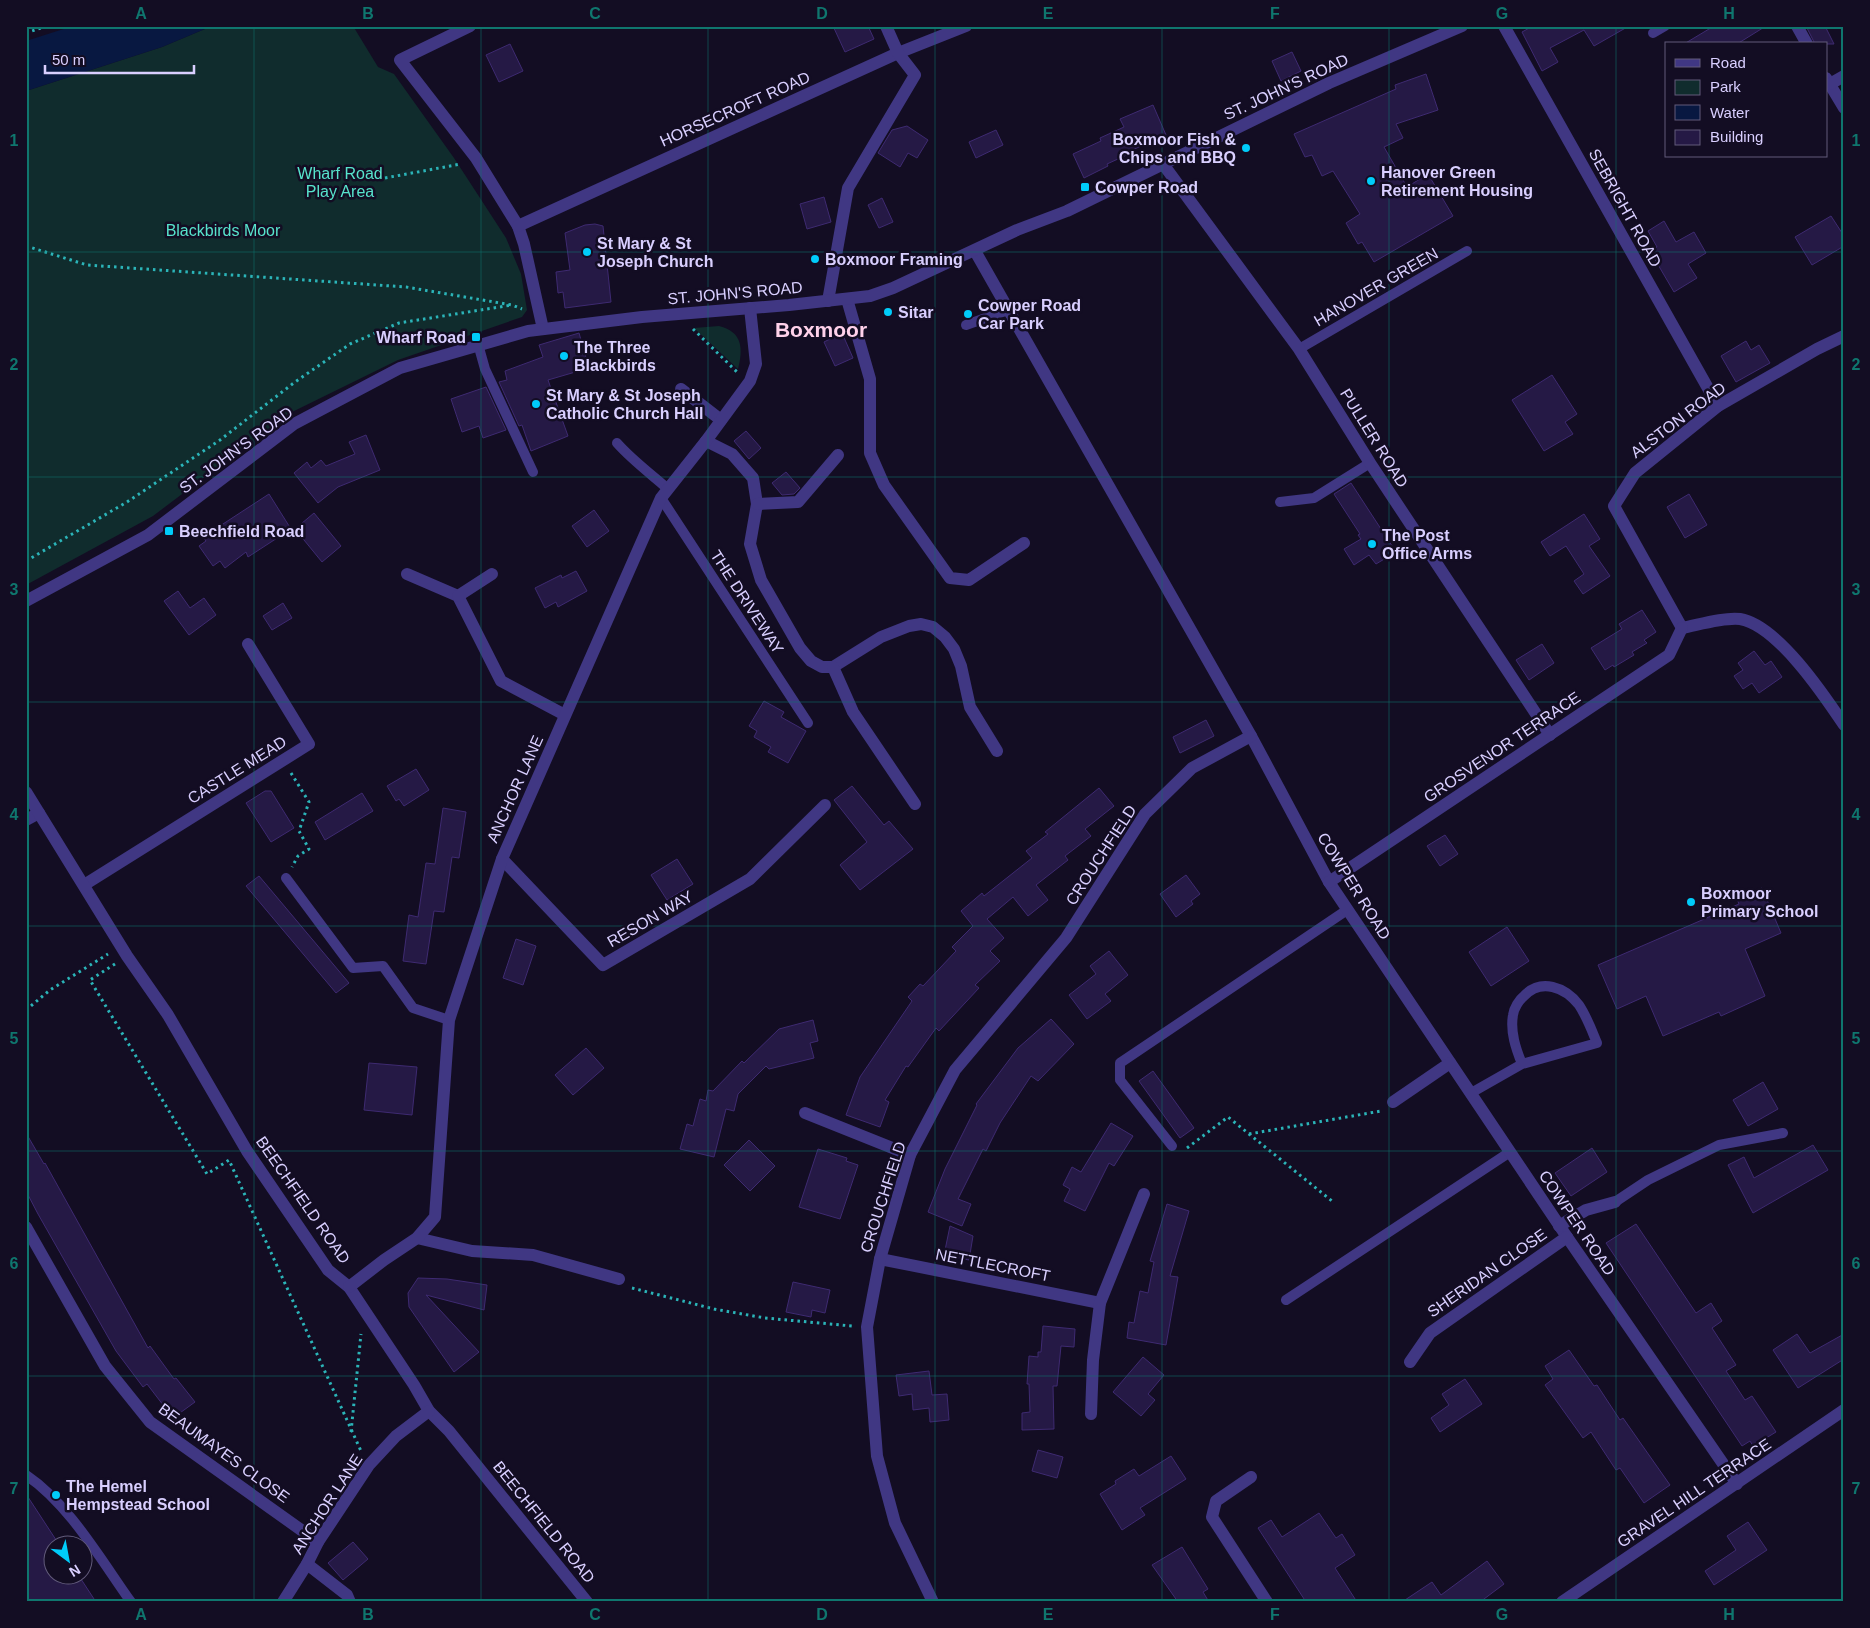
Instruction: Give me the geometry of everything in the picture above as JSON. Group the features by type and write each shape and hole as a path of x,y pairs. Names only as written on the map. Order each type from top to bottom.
{"street":[{"path":"470,26 400,60 476,158 518,226 524,244 542,329"},
{"path":"828,301 848,188 915,75 898,53 886,26"},
{"name":"HORSECROFT ROAD","path":"518,226 898,53 966,26"},
{"name":"ST. JOHN'S ROAD","path":"26,601 148,535 294,424 400,368 528,331 870,296 893,288 1024,228 1067,211 1329,83 1462,26"},
{"name":"SEBRIGHT ROAD","path":"1504,26 1718,406"},
{"path":"1797,26 1806,42"},
{"path":"1844,76 1828,81 1844,108"},
{"name":"PULLER ROAD","path":"1164,164 1299,349 1370,463 1550,735"},
{"name":"COWPER ROAD","path":"975,251 1251,736 1329,882 1559,1226 1737,1484"},
{"path":"847,299 870,379 870,453 884,485 944,570 950,578 969,580 1024,543"},
{"name":"ANCHOR LANE","path":"349,1287 417,1238 435,1217 450,1020 502,859 664,493 706,442 750,382 756,364 750,308"},
{"name":"ALSTON ROAD","path":"1682,628 1614,506 1635,472 1718,406 1817,349 1844,336"},
{"path":"681,389 721,420"},
{"path":"706,442 732,454 753,478 757,504 750,544 761,580 800,648 811,661 822,667 833,666 881,637 909,626 921,624 933,627 945,637 954,649 961,666 970,707 998,752"},
{"path":"757,504 798,502 838,455"},
{"path":"407,574 458,596 501,681 565,715"},
{"path":"458,596 492,574"},
{"path":"1682,628 1740,619 1753,624 1771,636 1804,669 1844,725"},
{"name":"GROSVENOR TERRACE","path":"1329,882 1669,655 1682,628"},
{"name":"CASTLE MEAD","path":"84,885 309,744 248,644"},
{"path":"833,666 853,712 915,804"},
{"name":"CROUCHFIELD","path":"933,1602 895,1523 877,1456 867,1327 880,1259 910,1155 955,1070 1066,938 1145,814 1192,768 1251,736"},
{"name":"BEECHFIELD ROAD","path":"26,792 124,951 168,1015 247,1151 328,1270 349,1287 429,1411 449,1431 587,1602"},
{"name":"RESON WAY","path":"502,859 602,965 750,879 824,805"},
{"path":"26,820 39,812"},
{"path":"1393,1102 1450,1063"},
{"path":"805,1113 910,1155"},
{"path":"1091,1414 1092,1360 1100,1303 1144,1194"},
{"path":"1559,1226 1586,1210 1615,1202"},
{"name":"BEAUMAYES CLOSE","path":"26,1227 105,1366 150,1422 318,1542"},
{"name":"SHERIDAN CLOSE","path":"1410,1362 1430,1332 1567,1237"},
{"path":"417,1238 472,1251 533,1255 619,1279"},
{"name":"NETTLECROFT","path":"880,1259 1100,1303"},
{"name":"GRAVEL HILL TERRACE","path":"1562,1602 1844,1410"},
{"name":"ANCHOR LANE","path":"283,1602 307,1564 318,1542 369,1464 396,1436 429,1411"},
{"path":"1251,1477 1216,1501 1212,1518 1267,1602"},
{"path":"307,1564 347,1595 350,1602"}],"lane":[{"path":"1653,33 1665,26"},
{"name":"HANOVER GREEN","path":"1299,349 1467,251"},
{"path":"966,325 1008,310"},
{"path":"478,344 485,368 533,472"},
{"name":"THE DRIVEWAY","path":"616,443 629,457 650,472 808,723"},
{"path":"1280,502 1314,498 1370,463"},
{"path":"286,878 353,968 383,966 413,1008 450,1020"},
{"path":"1172,1146 1120,1080 1120,1063 1347,910"},
{"path":"1471,1093 1522,1064 1597,1043 1578,1005 1563,991 1546,985 1531,988 1519,1000 1513,1014 1513,1031 1516,1048 1522,1064"},
{"path":"1615,1202 1648,1180 1719,1145 1783,1133"},
{"path":"1286,1300 1510,1152"},
{"path":"26,1475 38,1483 67,1512 131,1602"}],"path":[{"path":"26,33 47,26"},
{"path":"385,178 455,166 476,158"},
{"path":"26,246 87,265 406,287 512,305 527,310"},
{"path":"26,561 127,502 220,440 294,382 350,344 399,323 512,305"},
{"path":"675,315 750,382"},
{"path":"282,760 310,802 299,831 309,849 298,856 286,878"},
{"path":"26,1010 50,990 124,951"},
{"path":"124,951 90,980 207,1174 229,1160 356,1445 369,1464"},
{"path":"1248,1134 1384,1110 1393,1102"},
{"path":"1172,1146 1182,1151 1228,1117 1332,1201"},
{"path":"619,1279 634,1289 714,1309 765,1318 867,1327"},
{"path":"351,1433 364,1309"}],"green space":[{"name":"Blackbirds Moor","path":"212,26 353,26 378,67 394,74 454,158 506,238 521,274 527,310 522,317 398,360 288,414 153,516 26,585 26,91 162,47"},
{"path":"719,326 733,332 737,337 741,348 738,369 694,328"}],"water":[{"path":"73,26 212,26 162,47 26,91 26,41"}],"building":[{"path":"833,26 868,26 874,39 845,52"},
{"path":"1533,26 1629,26 1594,46 1584,30 1550,48 1558,62 1542,71 1522,32"},
{"path":"1714,26 1766,26 1740,42 1687,42"},
{"path":"1806,26 1825,26 1834,44 1828,44 1828,42 1814,42"},
{"path":"510,44 523,71 499,82 486,55"},
{"path":"1292,52 1301,71 1281,81 1272,61"},
{"name":"Hanover Green Retirement Housing","path":"1426,74 1438,110 1396,124 1403,138 1384,147 1407,187 1428,174 1453,216 1374,262 1362,242 1358,244 1346,223 1360,214 1333,171 1322,176 1312,155 1305,157 1294,134 1396,89 1395,85"},
{"path":"1153,105 1166,135 1130,151 1131,153 1107,164 1108,166 1084,178 1073,154 1101,141 1100,138 1124,127 1120,119"},
{"path":"907,126 928,140 917,158 908,153 900,167 878,153 892,130"},
{"path":"996,130 1003,145 976,158 969,142"},
{"path":"824,197 831,222 807,229 800,204"},
{"path":"882,198 893,222 879,228 868,205"},
{"path":"1831,216 1844,236 1844,246 1812,265 1795,237"},
{"path":"1664,221 1676,242 1694,232 1706,253 1688,264 1697,278 1674,292 1650,251 1657,247 1648,231"},
{"name":"St Mary & St Joseph Church","path":"595,224 603,226 611,302 565,308 563,292 558,293 556,272 570,270 565,233 585,225"},
{"name":"St Mary & St Joseph Catholic Church Hall","path":"579,333 589,368 548,380 568,436 531,451 522,425 519,426 499,382 507,380 505,371 543,357 539,345"},
{"path":"842,333 853,358 835,366 824,342"},
{"path":"1746,341 1751,350 1759,345 1770,363 1736,382 1721,356"},
{"path":"1552,375 1577,414 1565,422 1573,434 1544,451 1512,400"},
{"path":"486,387 506,430 483,438 479,426 462,432 451,399"},
{"path":"746,431 761,448 749,459 734,441"},
{"path":"366,435 380,470 338,487 318,503 294,473 307,462 311,468 321,460 326,466 355,454 349,442"},
{"path":"786,472 800,488 794,494 782,495 772,483"},
{"path":"1351,483 1396,552 1376,564 1369,555 1354,565 1344,549 1361,539 1358,535 1360,534 1334,494"},
{"path":"269,494 291,529 248,557 246,552 225,568 220,561 213,566 199,546 206,541 203,537"},
{"path":"1689,494 1707,525 1685,538 1667,507"},
{"path":"594,510 609,531 587,547 572,526"},
{"path":"314,513 341,546 322,562 295,529"},
{"path":"1584,514 1600,539 1589,546 1610,576 1583,594 1574,581 1584,574 1566,546 1550,556 1541,542"},
{"path":"576,571 587,591 558,607 556,602 545,608 535,588 561,575 562,578"},
{"path":"178,591 190,608 204,598 216,615 189,635 164,601"},
{"path":"283,603 292,618 272,630 263,616"},
{"path":"1642,610 1656,632 1644,640 1647,643 1632,652 1634,655 1605,670 1591,648 1622,629 1619,624"},
{"path":"1542,644 1554,663 1529,680 1516,660"},
{"path":"1754,651 1765,665 1771,661 1782,677 1759,693 1752,683 1743,689 1734,676 1743,670 1738,663"},
{"path":"764,701 784,712 781,717 806,731 788,763 768,752 771,747 754,737 757,731 749,726"},
{"path":"1206,720 1214,736 1180,753 1173,737"},
{"path":"416,769 429,790 404,806 399,799 396,801 387,786"},
{"path":"852,786 884,825 889,821 913,849 860,890 840,865 867,842 834,800"},
{"path":"1099,788 1114,806 1085,829 1091,836 1065,856 1068,860 1036,885 1048,900 1028,916 1013,897 987,919 1004,938 990,951 1000,961 975,985 979,988 939,1031 936,1028 908,1067 906,1066 885,1100 889,1102 880,1127 846,1115 860,1077 912,1001 908,997 920,984 923,986 956,951 952,947 973,926 961,911 982,893 984,896 1032,858 1026,851 1048,834 1045,832"},
{"path":"265,791 271,791 294,828 271,842 246,803"},
{"path":"362,793 373,811 325,840 315,822"},
{"path":"443,808 466,812 459,858 452,857 444,912 434,911 426,964 403,961 409,915 418,917 426,863 435,864"},
{"path":"1445,835 1458,854 1440,866 1427,846"},
{"path":"677,859 693,884 667,900 651,875"},
{"path":"1186,875 1200,894 1191,901 1193,904 1176,917 1160,894"},
{"path":"259,876 349,983 336,993 246,886"},
{"path":"1762,888 1781,933 1745,949 1765,996 1721,1016 1719,1012 1663,1036 1646,996 1617,1009 1598,965 1739,904 1737,899"},
{"path":"1507,927 1529,961 1491,986 1469,952"},
{"path":"516,939 536,946 523,985 503,978"},
{"path":"1109,951 1128,975 1105,994 1111,1001 1087,1019 1069,995 1096,974 1090,966"},
{"path":"1051,1019 1074,1044 1038,1081 1031,1076 1000,1123 986,1151 983,1149 958,1199 971,1204 962,1226 928,1212 945,1169 976,1104 1018,1048"},
{"path":"813,1020 818,1041 810,1043 814,1058 769,1069 766,1066 738,1094 734,1111 726,1109 714,1157 680,1149 687,1124 693,1126 700,1099 706,1101 708,1090 713,1091 742,1061 744,1063 779,1029"},
{"path":"586,1048 604,1068 573,1095 555,1075"},
{"path":"369,1063 417,1067 412,1115 364,1110"},
{"path":"1153,1071 1194,1128 1180,1138 1139,1081"},
{"path":"1763,1082 1778,1109 1748,1126 1733,1100"},
{"path":"1111,1123 1133,1136 1114,1166 1109,1163 1085,1211 1064,1201 1070,1189 1063,1185 1072,1167 1081,1172"},
{"path":"26,1133 45,1163 148,1348 150,1346 174,1379 176,1378 195,1402 173,1418 147,1384 143,1387 116,1351 26,1191"},
{"path":"749,1140 775,1166 750,1191 724,1165"},
{"path":"1813,1145 1828,1170 1753,1213 1728,1165 1744,1157 1754,1178"},
{"path":"1592,1148 1607,1172 1571,1196 1555,1173"},
{"path":"818,1149 847,1158 846,1161 858,1165 840,1219 799,1207"},
{"path":"1167,1204 1189,1211 1170,1276 1178,1277 1166,1345 1127,1338 1129,1322 1134,1323 1140,1291 1148,1293 1154,1262 1150,1261"},
{"path":"1636,1224 1696,1313 1711,1303 1722,1321 1712,1328 1736,1365 1726,1371 1745,1400 1752,1396 1776,1432 1753,1446 1750,1441 1742,1446 1606,1243"},
{"path":"950,1226 973,1236 969,1260 944,1255"},
{"path":"418,1278 447,1279 487,1285 484,1310 426,1295 479,1352 454,1372 409,1307 408,1293"},
{"path":"793,1282 830,1290 825,1313 812,1310 811,1317 786,1312"},
{"path":"1043,1326 1075,1329 1074,1347 1061,1346 1057,1386 1053,1386 1054,1429 1022,1430 1022,1413 1030,1412 1029,1384 1027,1384 1029,1356 1038,1357 1038,1352 1041,1352"},
{"path":"1797,1334 1810,1353 1844,1334 1844,1359 1798,1388 1773,1350"},
{"path":"1569,1350 1594,1386 1597,1385 1620,1420 1623,1418 1670,1485 1644,1503 1620,1468 1616,1470 1591,1432 1583,1438 1545,1385 1553,1379 1545,1366"},
{"path":"1143,1357 1164,1375 1148,1394 1155,1400 1141,1416 1113,1392"},
{"path":"929,1371 932,1395 947,1394 949,1420 930,1422 929,1408 913,1410 912,1394 899,1396 896,1375"},
{"path":"1465,1379 1482,1404 1440,1432 1431,1418 1449,1405 1442,1394"},
{"path":"1038,1450 1063,1457 1057,1478 1032,1471"},
{"path":"1171,1456 1186,1479 1140,1508 1145,1515 1122,1530 1100,1494 1116,1484 1115,1481 1134,1469 1139,1476"},
{"path":"26,1494 53,1536 42,1536 42,1586 86,1586 96,1602 26,1602"},
{"path":"1319,1513 1336,1538 1342,1534 1355,1555 1335,1568 1357,1602 1306,1602 1258,1528 1271,1520 1282,1537"},
{"path":"1748,1522 1767,1550 1714,1585 1705,1571 1736,1550 1727,1536"},
{"path":"353,1542 368,1559 343,1580 328,1563"},
{"path":"1182,1547 1208,1589 1203,1592 1209,1602 1178,1602 1152,1565"},
{"path":"1487,1561 1504,1584 1480,1602 1402,1602 1432,1582 1441,1595"}],"place":[{"name":"Boxmoor Fish & Chips and BBQ","path":"1246,148"},
{"name":"Hanover Green Retirement Housing","path":"1371,181"},
{"name":"Cowper Road","path":"1085,187"},
{"name":"St Mary & St Joseph Church","path":"587,252"},
{"name":"Boxmoor Framing","path":"815,259"},
{"name":"Sitar","path":"888,312"},
{"name":"Cowper Road Car Park","path":"968,314"},
{"name":"Wharf Road","path":"476,337"},
{"name":"The Three Blackbirds","path":"564,356"},
{"name":"St Mary & St Joseph Catholic Church Hall","path":"536,404"},
{"name":"Beechfield Road","path":"169,531"},
{"name":"The Post Office Arms","path":"1372,544"},
{"name":"Boxmoor Primary School","path":"1691,902"},
{"name":"The Hemel Hempstead School","path":"56,1495"}],"district":[{"name":"Boxmoor","path":"821,329"}],"park label":[{"name":"Wharf Road Play Area","path":"340,182"}]}
